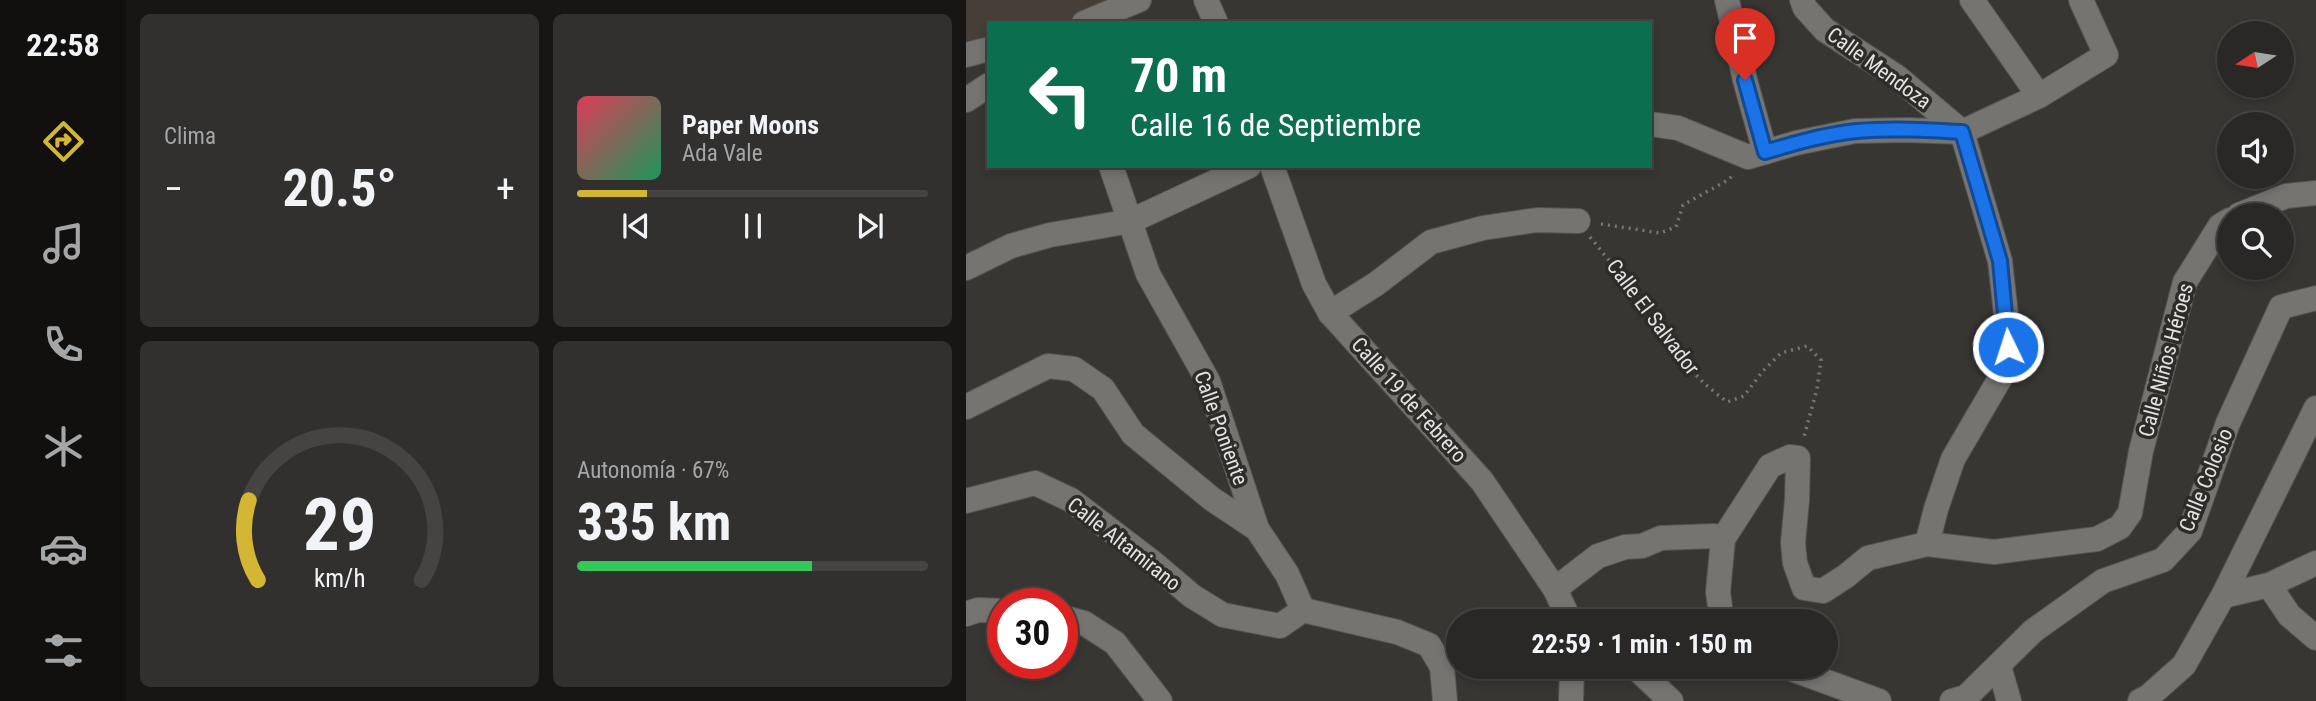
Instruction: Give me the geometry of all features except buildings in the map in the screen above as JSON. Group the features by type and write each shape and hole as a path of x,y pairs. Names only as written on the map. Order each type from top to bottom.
{"street":[{"path":"1089,21 1139,0"},
{"path":"1206,0 1215,21"},
{"path":"1727,0 1745,80 1757,154"},
{"name":"Calle Mendoza","path":"1802,0 1805,8 1825,30 1897,77 1962,132"},
{"path":"1972,0 2039,96"},
{"path":"1652,124 1678,128 1757,154 1855,131 1962,132 2039,96 2106,55 2083,1"},
{"path":"966,55 987,50"},
{"path":"966,100 987,86"},
{"path":"1720,609 1718,592 1723,539 1770,466 1790,457 1798,458 1793,543 1795,563 1804,588 1823,591 1868,558 1927,544 1953,459 2008,363 2008,331 2000,261 1962,132"},
{"name":"Calle Poniente","path":"1112,168 1148,274 1208,381 1257,529 1287,574 1303,610"},
{"path":"966,268 1012,246 1051,235 1131,221 1245,168"},
{"name":"Calle 19 de Febrero","path":"1273,168 1314,284 1331,313 1482,481 1556,589 1565,609"},
{"path":"2267,203 2286,195 2316,193"},
{"path":"1331,313 1376,284 1431,242 1483,228 1523,222 1550,219 1578,221"},
{"name":"Calle Niños Héroes","path":"1927,544 1994,552 2098,539 2120,527 2130,513 2141,452 2185,282 2217,231"},
{"name":"Calle Colosio","path":"1952,701 1966,697 2033,631 2070,604 2103,581 2163,560 2190,531 2228,423 2281,307 2316,298"},
{"path":"966,407 1048,366 1074,369 1103,390 1133,434 1212,499 1257,529"},
{"path":"2140,701 2184,665 2223,596 2316,408"},
{"name":"Calle Altamirano","path":"966,501 1035,483 1071,500 1192,596 1223,615 1280,626 1303,610"},
{"path":"1556,589 1598,556 1625,547 1642,546 1661,538 1714,536 1723,539"},
{"path":"2223,596 2269,585 2316,563"},
{"path":"2269,585 2289,615 2316,638"},
{"path":"1303,610 1397,632 1429,645 1442,667 1445,701"},
{"path":"1078,621 1115,643 1160,701"},
{"path":"1999,666 2009,701"},
{"path":"1571,701 1572,679"},
{"path":"1648,679 1671,701"},
{"path":"1819,679 1879,701"}],"path":[{"name":"Calle El Salvador","path":"1578,221 1660,233 1676,227 1683,205 1728,180 1757,154"},
{"name":"Calle El Salvador","path":"1578,221 1672,339 1689,368 1727,402 1744,396 1781,353 1807,346 1821,360 1817,389 1798,458"}],"shaded area":[{"path":"966,0 1118,0 1070,21 987,21 987,37 966,42"}],"route":[{"path":"1745,80 1765,152 1855,131 1962,132 2000,261 2008,347"}]}
